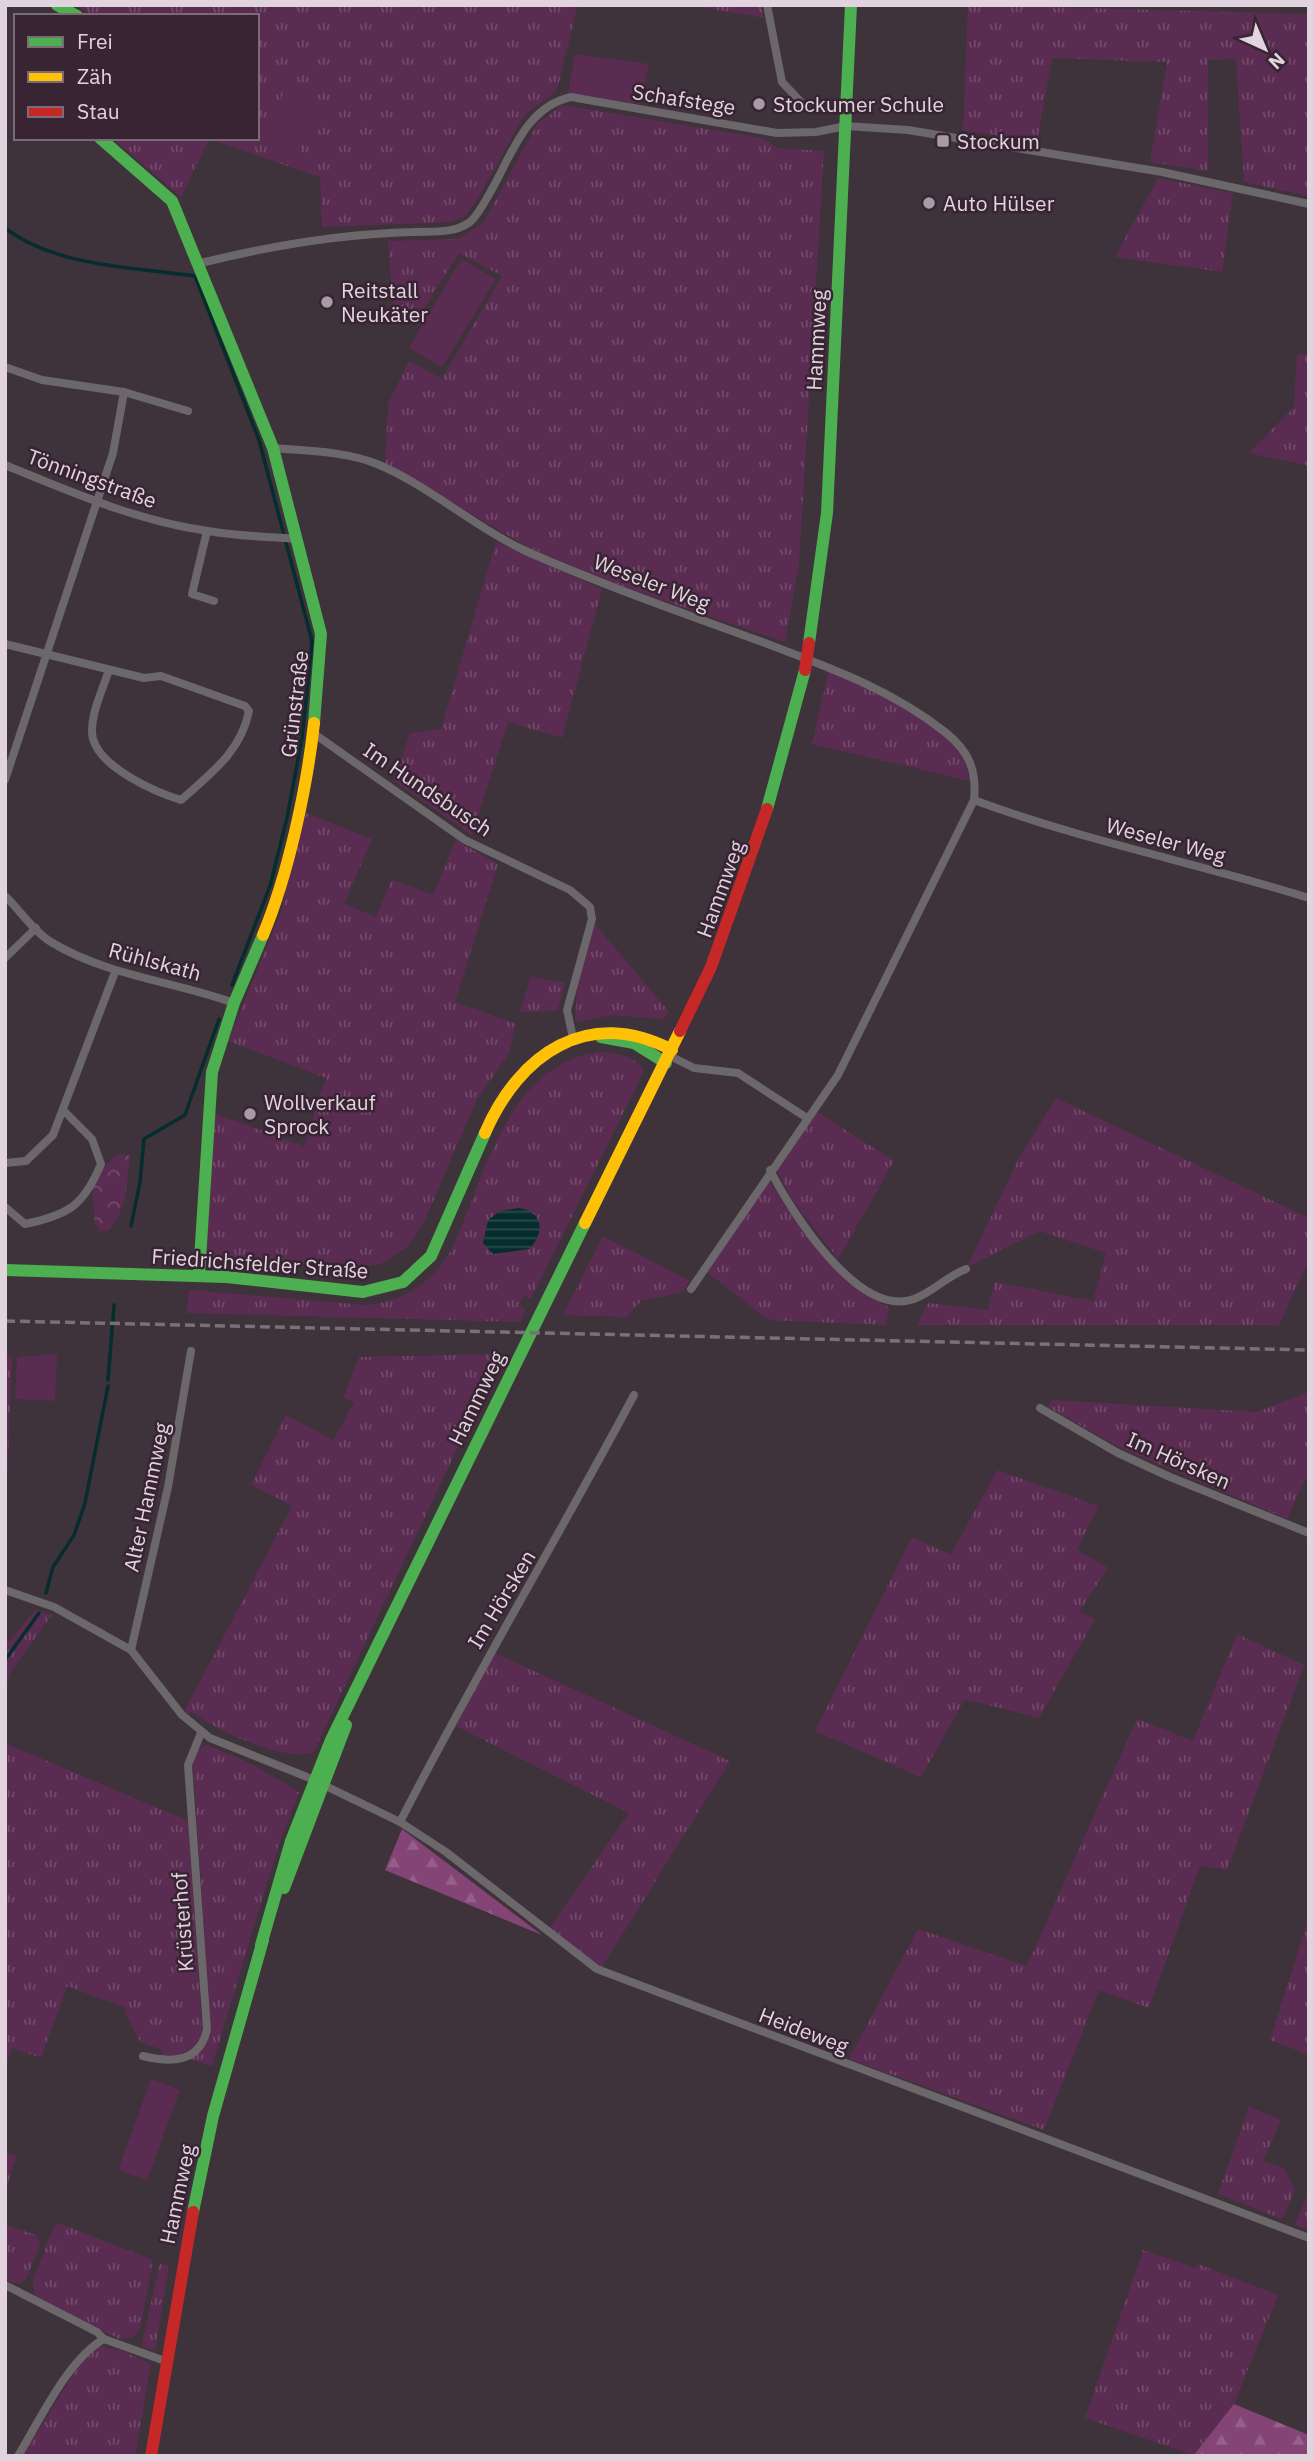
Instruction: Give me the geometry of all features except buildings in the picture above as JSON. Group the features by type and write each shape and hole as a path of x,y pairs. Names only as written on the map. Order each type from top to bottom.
{"main road":[{"path":"57,5 73,14"},
{"name":"Hammweg","path":"151,2456 165,2361 213,2116 261,1945 319,1783 331,1740 349,1710 440,1515 711,967 740,895 778,782 805,670 827,513 851,5"},
{"name":"Grünstraße","path":"102,140 172,201 201,263 272,448 321,634 313,733 291,841 273,910 234,1003 212,1072 200,1275"},
{"path":"578,1037 634,1043 669,1056"},
{"name":"Friedrichsfelder Straße","path":"5,1270 200,1275 363,1292 403,1282 424,1265 440,1242 499,1103 523,1071 548,1050 578,1037"}],"street":[{"path":"767,5 782,82 800,101"},
{"name":"Schafstege","path":"201,263 282,243 362,233 451,231 470,222 482,206 532,117 553,101 571,97 777,133 816,132 845,137 908,130 1148,170 1309,204"},
{"path":"5,367 42,380 124,392 188,411"},
{"path":"5,780 49,654 113,453 124,392"},
{"name":"Weseler Weg","path":"272,448 329,453 377,464 525,550 615,589 861,680 925,717 964,750 972,764 976,781 974,800 838,1075 770,1170 691,1289"},
{"name":"Tönningstraße","path":"5,465 96,502 208,531 298,539"},
{"path":"208,531 192,594 214,601"},
{"path":"5,644 144,678 161,676 245,706 249,711 246,726 229,756 181,800 152,791 99,751 92,738 93,722 109,670"},
{"name":"Im Hundsbusch","path":"313,733 465,839 570,890 590,906 592,919 567,1010 578,1037"},
{"name":"Weseler Weg","path":"974,800 1167,860 1258,882 1309,898"},
{"name":"Rühlskath","path":"5,895 49,941 115,972 201,991 234,1003"},
{"path":"5,958 36,928"},
{"path":"5,1164 26,1161 53,1135 64,1111 88,1036 115,972"},
{"path":"669,1056 694,1068 738,1073 807,1118"},
{"path":"5,1206 25,1224 58,1217 89,1192 101,1164 92,1139 64,1111"},
{"path":"770,1170 790,1205 822,1248 854,1281 876,1296 887,1301 914,1299 966,1269"},
{"name":"Alter Hammweg","path":"131,1650 168,1487 191,1351"},
{"name":"Im Hörsken","path":"400,1822 451,1722 551,1550 634,1395"},
{"name":"Im Hörsken","path":"1040,1408 1118,1453 1170,1477 1309,1532"},
{"path":"5,1590 54,1607 131,1650 182,1715 201,1733"},
{"name":"Heideweg","path":"201,1733 319,1783 400,1822 464,1866 584,1961 611,1976 1309,2238"},
{"name":"Krüsterhof","path":"142,2056 163,2061 184,2059 200,2049 207,2029 188,1765 201,1733"},
{"path":"5,2286 97,2332 104,2340 165,2361"},
{"path":"18,2456 89,2347 104,2340"}],"green space":[{"path":"75,5 578,5 557,90 523,117 477,200 465,216 451,222 322,227 320,177 212,140 259,140 259,14 91,14"},
{"path":"689,5 761,5 764,18"},
{"path":"968,5 1307,14 1309,196 1244,182 1236,59 1208,60 1208,171 1150,162 1167,62 1052,58 1037,142 963,130"},
{"path":"575,54 649,64 640,104 568,93"},
{"path":"283,93 313,98 297,164 267,156"},
{"path":"562,105 762,138 778,148 824,151 799,564 785,642 621,586 528,547 385,463 388,404 409,361 442,379 502,276 459,253 418,318 393,306 388,241 458,239 484,222 537,124"},
{"path":"114,140 209,140 181,197"},
{"path":"1158,178 1233,193 1222,272 1115,257"},
{"path":"461,259 496,279 442,367 409,348"},
{"path":"1297,354 1309,355 1309,466 1249,453 1294,407"},
{"path":"496,542 602,589 562,738 508,722 472,835 394,781 410,733 441,729"},
{"path":"829,670 902,706 939,730 962,755 970,781 812,744"},
{"path":"303,812 372,839 344,904 376,917 392,880 433,895 456,840 498,864 455,1002 516,1024 509,1053 476,1101 424,1222 407,1247 379,1265 307,1264 206,1255 213,1113 304,1146 326,1078 228,1041 281,912"},
{"path":"595,924 669,1012 663,1019 612,1015 575,1022 577,986"},
{"path":"531,976 565,983 557,1011 520,1012"},
{"path":"598,1052 628,1058 639,1064 643,1069 642,1075 531,1299 524,1295 519,1305 526,1309 520,1322 187,1313 189,1290 365,1305 405,1295 436,1271 452,1249 488,1159 520,1102 541,1079 567,1062"},
{"path":"1056,1098 1309,1218 1309,1259 1279,1325 917,1325 928,1303 988,1310 995,1282 1093,1301 1106,1253 1040,1231 967,1267 1019,1158"},
{"path":"816,1111 894,1161 838,1259 793,1201 777,1170"},
{"path":"119,1154 130,1156 123,1206 108,1231 100,1231 94,1222 94,1186 102,1170"},
{"path":"769,1181 806,1236 835,1269 869,1297 889,1307 886,1325 768,1320 707,1272"},
{"path":"603,1236 690,1281 682,1292 641,1301 626,1317 563,1315"},
{"path":"57,1354 55,1401 15,1399 17,1357"},
{"path":"502,1354 314,1751 302,1754 270,1749 233,1736 192,1712 184,1712 292,1506 251,1485 286,1415 333,1440 354,1403 344,1397 359,1357"},
{"path":"12,1356 5,1528 5,1357"},
{"path":"1309,1392 1309,1470 1287,1519 1123,1449 1048,1407 1051,1400 1256,1412"},
{"path":"997,1470 1098,1506 1077,1550 1108,1568 1079,1612 1095,1619 1039,1718 965,1699 921,1777 815,1731 912,1537 951,1555"},
{"path":"36,1610 52,1615 11,1671 5,1692 5,1646"},
{"path":"1237,1634 1304,1665 1227,1870 1200,1866 1149,2008 1099,1990 1044,2130 849,2059 918,1929 1027,1966 1137,1719 1193,1741"},
{"path":"495,1653 730,1761 602,1967 549,1929 629,1813 456,1726"},
{"path":"5,1743 188,1821 202,2030 196,2043 188,2051 161,2056 163,2050 140,2042 125,2012 126,2008 67,1986 41,2058 12,2048 5,2067"},
{"path":"207,1745 250,1763 299,1792 277,1850 212,2066 190,2059 205,2047 211,2028 193,1763 199,1747"},
{"path":"402,1829 542,1935 385,1870"},
{"path":"1309,1917 1309,2055 1270,2040"},
{"path":"151,2079 180,2090 147,2180 118,2170"},
{"path":"1249,2107 1281,2120 1263,2161 1284,2168 1295,2190 1282,2219 1218,2194"},
{"path":"5,2152 17,2156 5,2191"},
{"path":"1309,2191 1309,2231 1295,2224"},
{"path":"58,2223 153,2260 140,2329 133,2337 119,2339 35,2296 33,2281 53,2228"},
{"path":"5,2225 36,2235 40,2245 26,2279 19,2284 5,2279"},
{"path":"1143,2250 1195,2268 1198,2264 1278,2295 1234,2404 1193,2455 1085,2418"},
{"path":"160,2263 169,2266 155,2351 143,2347 142,2343"},
{"path":"97,2346 120,2350 151,2364 135,2456 22,2456 84,2358"},
{"path":"1234,2404 1309,2435 1309,2456 1193,2456"}],"shaded area":[{"path":"519,1208 527,1210 537,1219 538,1236 529,1249 493,1254 483,1243 488,1220 500,1211"}],"waterway":[{"path":"5,228 25,241 71,258 195,276 259,440 312,641 302,738 287,818 270,886 232,985"},
{"path":"131,1226 140,1182 144,1139 185,1115 219,1019"},
{"path":"108,1380 114,1305"},
{"path":"46,1593 53,1567 74,1535 85,1503 108,1386"},
{"path":"5,1660 39,1613"}],"railway":[{"path":"5,1321 1309,1350"}],"traffic: fast":[{"path":"57,5 73,14"},
{"path":"809,643 827,513 851,5"},
{"path":"102,140 172,201 273,448 321,634 314,723"},
{"path":"767,809 805,670"},
{"path":"199,1275 212,1072 234,1003 263,935"},
{"path":"601,1037 634,1043 666,1063"},
{"path":"5,1270 226,1277 363,1292 403,1282 431,1256 485,1133"},
{"path":"261,1945 291,1841 331,1740 585,1223"},
{"path":"284,1888 346,1725"},
{"path":"193,2212 213,2116 263,1940"}],"traffic: slow":[{"path":"263,935 281,886 295,831 307,775 314,723"},
{"path":"585,1223 680,1031"},
{"path":"485,1133 499,1105 517,1081 537,1060 560,1045 585,1036 612,1033 641,1038 672,1050"}],"traffic: jam":[{"path":"805,670 809,643"},
{"path":"680,1031 711,967 767,809"},
{"path":"151,2456 193,2212"}],"place":[{"name":"Stockumer Schule","path":"759,104"},
{"name":"Stockum","path":"943,141"},
{"name":"Auto Hülser","path":"929,203"},
{"name":"Reitstall Neukäter","path":"327,302"},
{"name":"Wollverkauf Sprock","path":"250,1114"}]}
